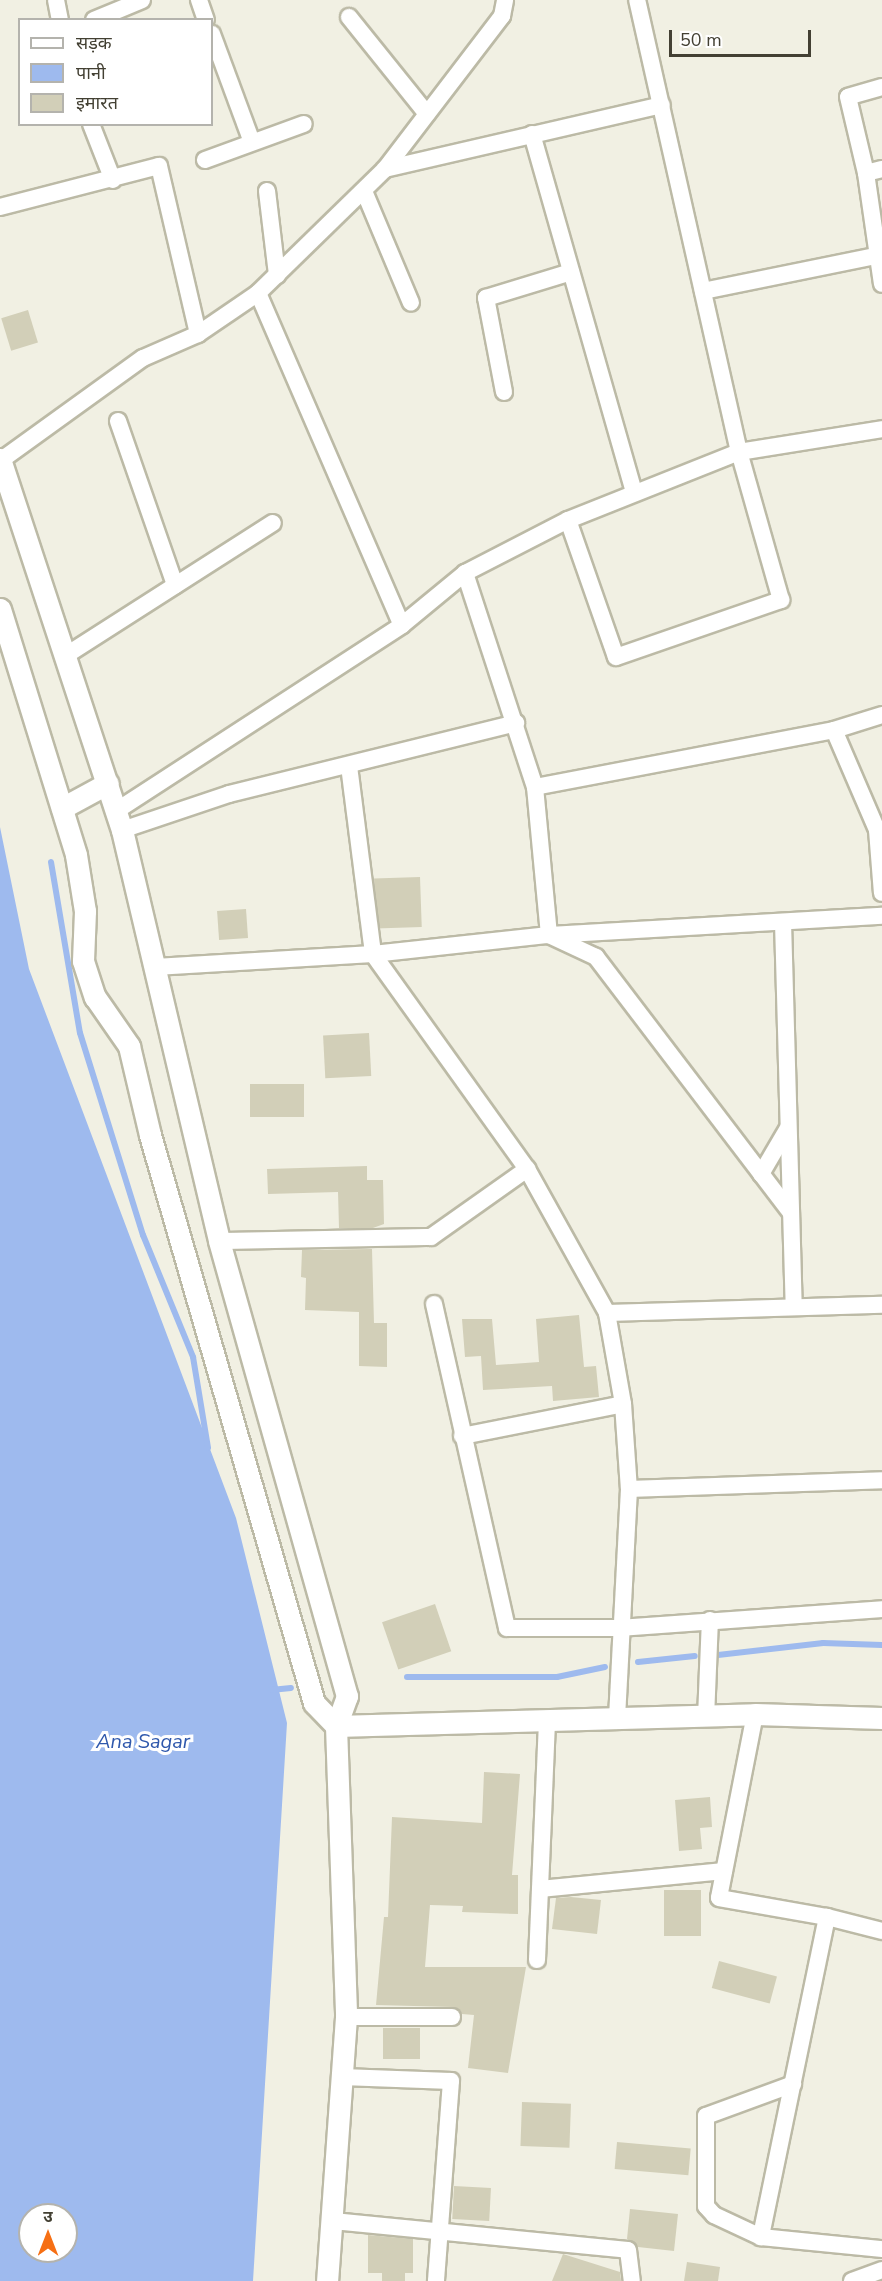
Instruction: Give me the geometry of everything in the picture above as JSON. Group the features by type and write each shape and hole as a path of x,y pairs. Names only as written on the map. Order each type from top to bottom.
{"street":[{"path":"56,0 60,18"},
{"path":"99,18 142,0"},
{"path":"199,0 205,18"},
{"path":"327,2281 346,2017 336,1726 347,1696 219,1241 119,820 68,654 31,559 0,460 144,358 198,334 258,293 385,169 502,16 504,0"},
{"path":"568,520 616,657 781,600 739,452 637,0"},
{"path":"349,17 427,114"},
{"path":"213,37 252,142"},
{"path":"882,87 848,97 874,171 875,256 882,284"},
{"path":"385,169 662,105"},
{"path":"206,160 304,124"},
{"path":"92,126 113,180"},
{"path":"532,134 634,493"},
{"path":"0,207 113,180 159,166 198,334"},
{"path":"267,190 277,275"},
{"path":"364,191 411,303"},
{"path":"703,291 875,256"},
{"path":"504,392 486,298 571,272"},
{"path":"258,293 402,625"},
{"path":"118,421 175,585"},
{"path":"119,820 402,625 465,573 568,520 739,452 882,429"},
{"path":"68,654 273,523"},
{"path":"465,573 536,787 549,935"},
{"path":"0,609 76,855 86,911 83,961 95,997 129,1046 150,1135 314,1703 336,1726 616,1717 706,1718 755,1714 882,1718"},
{"path":"536,787 834,730 881,717"},
{"path":"119,820 349,766 516,723"},
{"path":"834,730 877,830 882,893"},
{"path":"349,766 373,954 527,1170 607,1313 623,1404 629,1489 619,1628 616,1717"},
{"path":"62,808 108,783"},
{"path":"155,967 373,954 549,935 882,916"},
{"path":"783,922 794,1306"},
{"path":"549,935 596,957 790,1212"},
{"path":"761,1174 788,1128"},
{"path":"219,1241 430,1237 527,1170"},
{"path":"434,1304 507,1628 619,1628 882,1609"},
{"path":"607,1313 882,1305"},
{"path":"462,1436 623,1404"},
{"path":"629,1489 882,1480"},
{"path":"706,1718 710,1620"},
{"path":"303,1666 338,1662"},
{"path":"719,1898 755,1714"},
{"path":"537,1960 547,1721"},
{"path":"540,1889 724,1871"},
{"path":"699,1873 719,1898 827,1917 882,1930"},
{"path":"761,2237 827,1917"},
{"path":"346,2017 452,2017"},
{"path":"342,2077 451,2081 437,2228 436,2281"},
{"path":"793,2084 706,2116 706,2206 714,2216 761,2237 882,2249"},
{"path":"333,2221 437,2228 628,2250 632,2281"},
{"path":"852,2281 882,2270"}],"water":[{"name":"Ana Sagar","path":"0,827 29,969 236,1518 287,1723 253,2281 0,2281"}],"building":[{"path":"28,310 38,343 11,351 1,318"},
{"path":"420,877 422,927 376,929 374,879"},
{"path":"246,909 248,938 219,940 217,911"},
{"path":"369,1033 371,1076 325,1078 323,1035"},
{"path":"250,1084 304,1084 304,1117 250,1117"},
{"path":"367,1166 367,1180 383,1180 384,1224 373,1228 339,1228 338,1192 268,1194 267,1169"},
{"path":"372,1249 374,1323 387,1323 387,1367 359,1366 359,1312 305,1310 306,1278 301,1277 302,1250"},
{"path":"579,1315 584,1367 596,1366 599,1397 553,1401 552,1386 483,1390 481,1356 465,1357 462,1319 492,1319 496,1365 539,1362 536,1319"},
{"path":"435,1604 451,1651 398,1670 382,1622"},
{"path":"484,1772 520,1774 512,1875 518,1875 518,1914 462,1912 463,1906 430,1905 425,1967 526,1967 508,2073 468,2068 474,2015 462,2014 452,2007 376,2005 384,1917 388,1917 392,1817 482,1823"},
{"path":"710,1797 712,1827 700,1828 702,1849 679,1851 675,1800"},
{"path":"664,1890 701,1890 701,1936 664,1936"},
{"path":"556,1898 601,1900 597,1934 552,1929"},
{"path":"719,1961 777,1977 770,2004 712,1988"},
{"path":"383,2028 420,2028 420,2059 383,2059"},
{"path":"522,2102 571,2104 569,2148 520,2146"},
{"path":"617,2142 691,2148 688,2175 615,2169"},
{"path":"454,2186 491,2188 489,2221 452,2219"},
{"path":"630,2209 678,2214 674,2251 638,2247 627,2239"},
{"path":"368,2235 413,2239 413,2273 405,2273 405,2281 382,2281 382,2273 368,2273"},
{"path":"563,2254 620,2272 621,2281 552,2281"},
{"path":"687,2262 720,2267 718,2281 684,2281"}],"waterway":[{"path":"51,862 80,1033 143,1235 193,1357 208,1448"},
{"path":"718,1655 823,1643 882,1645"},
{"path":"638,1662 695,1656"},
{"path":"407,1677 557,1677 605,1667"},
{"path":"271,1690 291,1688"}]}
